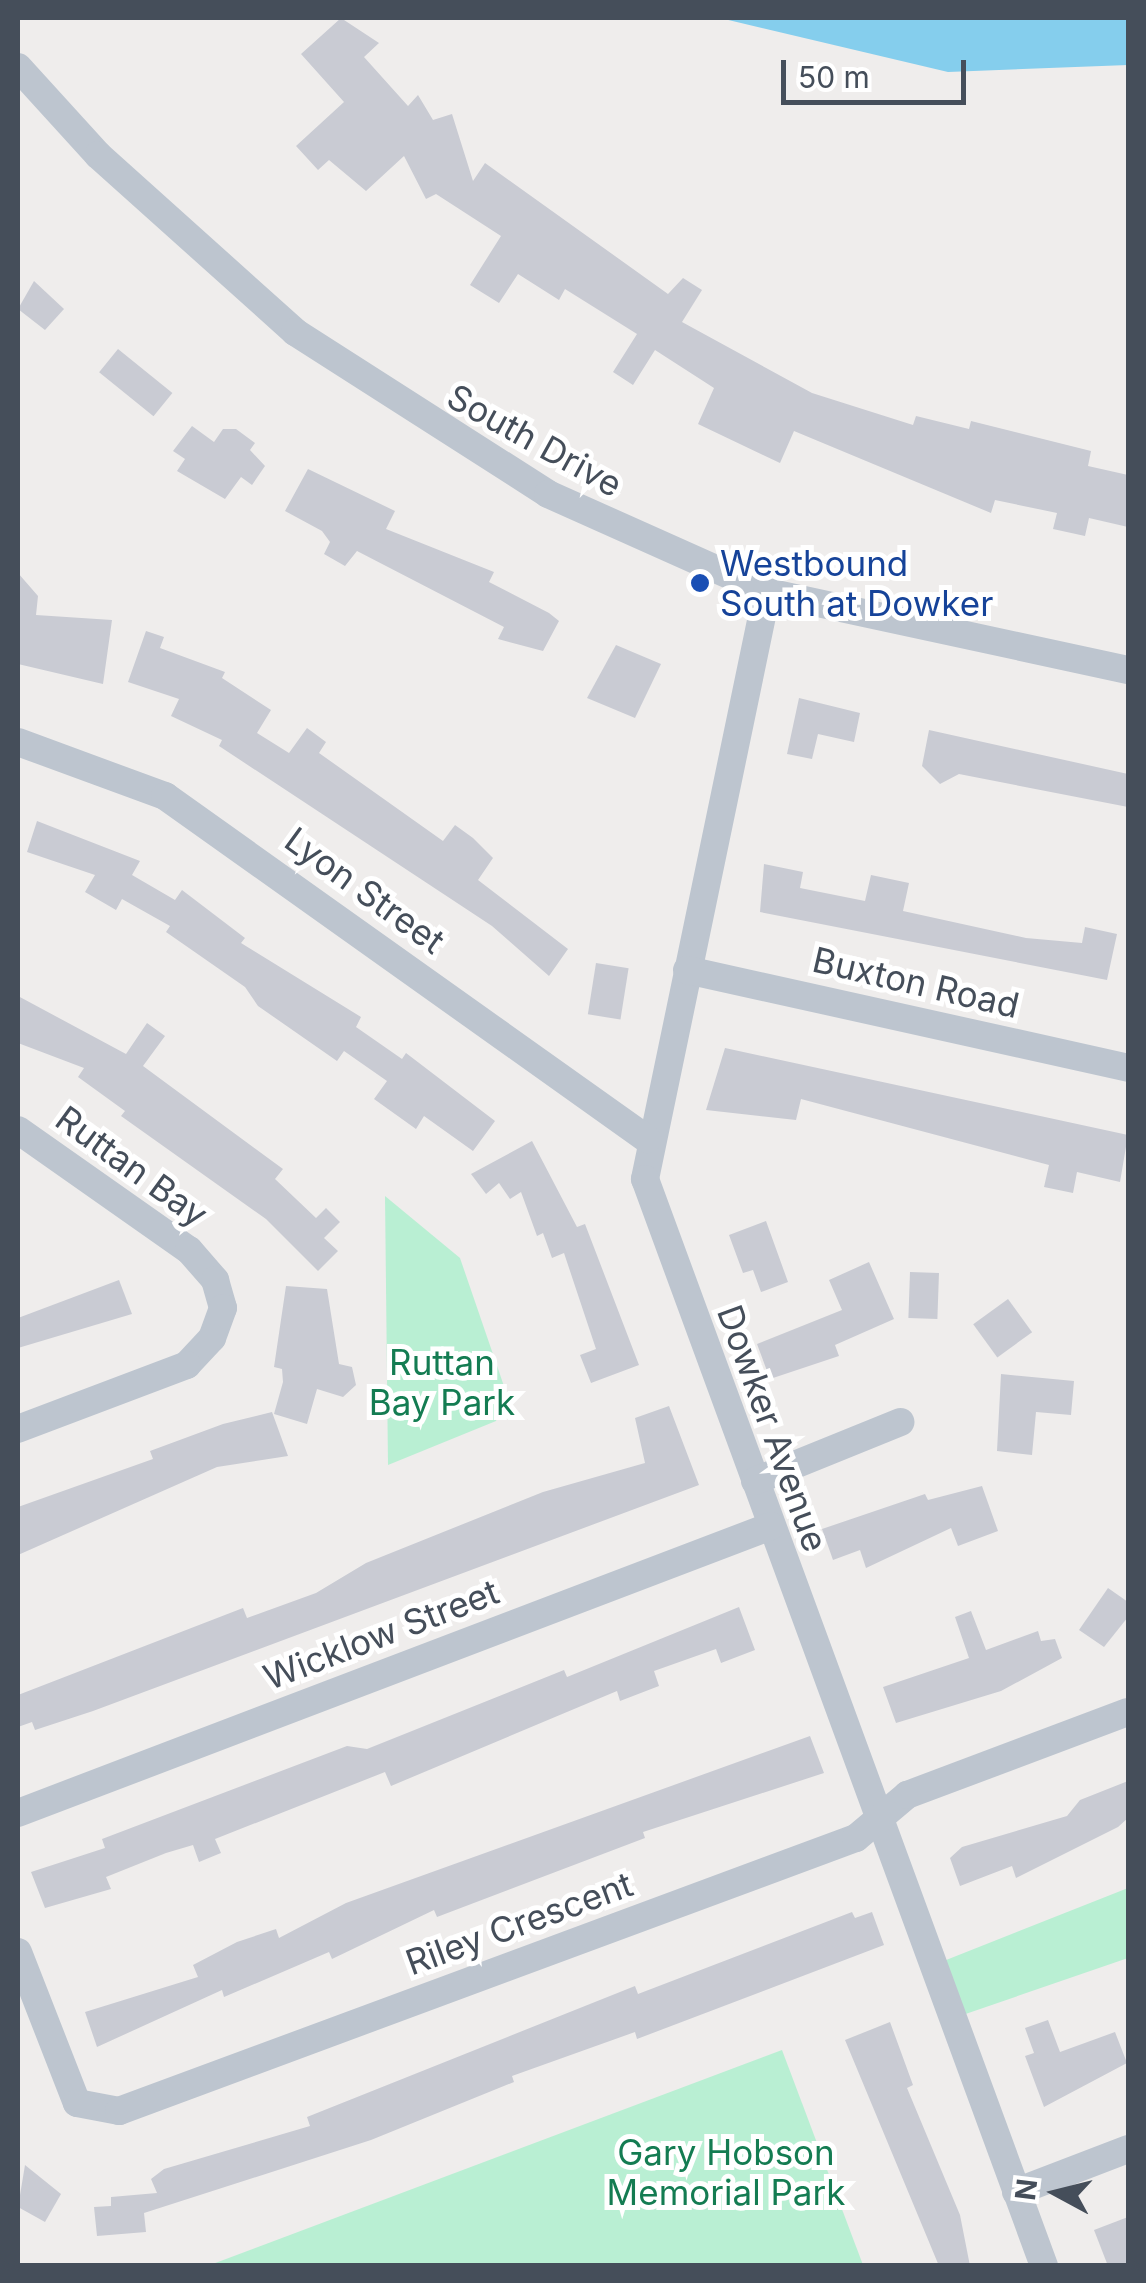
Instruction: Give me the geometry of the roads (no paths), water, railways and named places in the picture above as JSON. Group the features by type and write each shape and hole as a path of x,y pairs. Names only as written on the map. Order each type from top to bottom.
{"street":[{"name":"South Drive","path":"18,67 112,169 295,332 548,494 767,592 1128,670"},
{"name":"Dowker Avenue","path":"767,592 648,1139 650,1206 1044,2266"},
{"name":"Lyon Street","path":"18,742 165,796 648,1139"},
{"name":"Buxton Road","path":"687,970 1128,1068"},
{"name":"Ruttan Bay","path":"18,1130 188,1250 215,1280 223,1308 212,1338 187,1365 18,1429"},
{"path":"755,1482 900,1422"},
{"name":"Wicklow Street","path":"18,1813 771,1526"},
{"name":"Riley Crescent","path":"18,1952 77,2103 119,2111 856,1838 907,1796 1128,1712"},
{"path":"1016,2192 1128,2149"}],"water":[{"path":"720,18 1128,18 1128,65 948,72"}],"place":[{"name":"Westbound South at Dowker","path":"700,583"}],"park label":[{"name":"Ruttan Bay Park","path":"442,1382"},
{"name":"Gary Hobson Memorial Park","path":"726,2172"}]}
